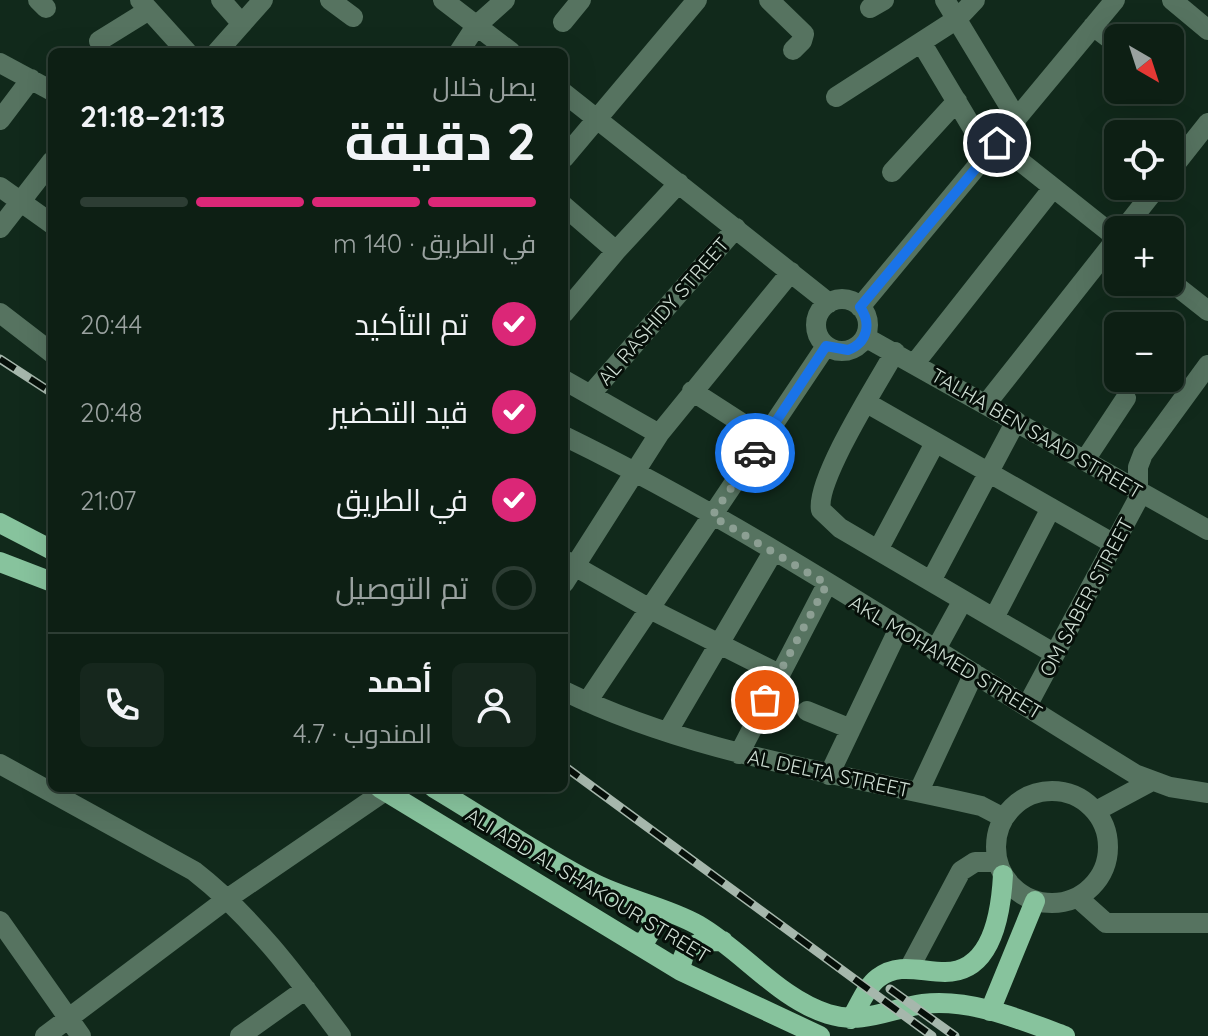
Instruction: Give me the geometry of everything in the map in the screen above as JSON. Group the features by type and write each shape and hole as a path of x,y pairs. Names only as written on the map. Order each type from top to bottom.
{"main road":[{"path":"0,523 48,548"},
{"path":"0,562 48,580"},
{"name":"ALI ABD AL SHAKOUR STREET","path":"385,792 681,971 820,1036"},
{"name":"ALI ABD AL SHAKOUR STREET","path":"441,792 591,882 669,911 723,941 810,1007 851,1019 943,1003 990,1011 1065,1036"},
{"path":"851,1019 876,979 910,967 944,972 973,963 983,952 998,918 1000,869"},
{"path":"631,898 651,918 654,926 652,935 637,943"},
{"path":"990,1011 1035,901"},
{"path":"681,971 684,952 691,945 699,941 723,941"}],"street":[{"path":"221,0 242,24"},
{"path":"227,48 263,0"},
{"path":"330,0 353,17"},
{"path":"443,0 505,48"},
{"path":"462,48 476,26 505,0"},
{"path":"568,153 697,0"},
{"path":"769,0 804,34 793,50"},
{"path":"945,0 1017,119"},
{"path":"836,97 957,19 975,0"},
{"path":"860,307 1115,0"},
{"path":"1172,0 1208,30"},
{"path":"563,22 577,1"},
{"path":"99,41 145,5 183,48"},
{"path":"1093,26 1104,34"},
{"path":"921,42 957,101 992,148 1053,188 1104,227"},
{"path":"0,63 48,89"},
{"path":"0,120 31,79"},
{"path":"568,96 829,303"},
{"path":"892,172 957,101"},
{"path":"1184,153 1208,123"},
{"path":"0,228 48,166"},
{"path":"568,308 679,183"},
{"path":"0,187 48,221"},
{"path":"915,363 1053,188"},
{"path":"1134,216 1147,200"},
{"path":"568,209 616,251"},
{"name":"AL RASHIDY STREET","path":"590,395 736,228"},
{"path":"986,404 1104,256"},
{"path":"568,569 659,434 791,272"},
{"path":"1184,292 1208,311"},
{"path":"845,300 860,307 867,321 865,337 848,350 826,346 816,329 817,319 829,303 845,300"},
{"path":"0,313 48,350"},
{"name":"TALHA BEN SAAD STREET","path":"865,337 1208,530"},
{"path":"587,702 826,346"},
{"path":"895,352 834,464 820,501 821,510 833,522 878,550 1055,654"},
{"name":"OM SABER STREET","path":"1027,706 1138,499 1138,467 1143,454 1208,365"},
{"path":"568,382 659,434"},
{"path":"692,391 765,438"},
{"path":"1085,460 1126,398"},
{"path":"867,403 1114,544"},
{"path":"931,581 1016,421"},
{"name":"AKL MOHAMED STREET","path":"568,438 635,470 1152,781 1208,793"},
{"path":"878,550 935,443"},
{"path":"994,618 1051,508"},
{"path":"668,731 773,552"},
{"path":"568,570 779,674"},
{"path":"739,754 827,584"},
{"path":"935,651 963,600"},
{"path":"829,775 899,628"},
{"path":"919,791 974,673"},
{"name":"AL DELTA STREET","path":"568,693 739,754 991,808 1004,818"},
{"path":"807,711 851,729"},
{"path":"0,764 48,790"},
{"path":"1096,811 1152,781"},
{"path":"910,967 961,871 975,862 1000,869 1022,895 1035,901 1049,904 1078,898 1099,878 1109,851 1104,823 1096,811 1071,794 1056,791 1026,797 1004,818 998,832 1000,869"},
{"path":"51,792 194,871 227,899 306,989 341,1036"},
{"path":"45,1036 227,899 379,792"},
{"path":"1078,898 1106,923 1208,923"},
{"path":"0,921 81,1036"},
{"path":"240,1036 306,989"}],"railway":[{"path":"0,359 48,390"},
{"path":"568,769 932,1036"},
{"path":"890,989 955,1036"}],"way so far":[{"path":"755,453 712,516 827,584 765,700"}],"route":[{"path":"755,453 826,346 840,351 855,348 861,343 867,321 860,307 997,143"}]}
